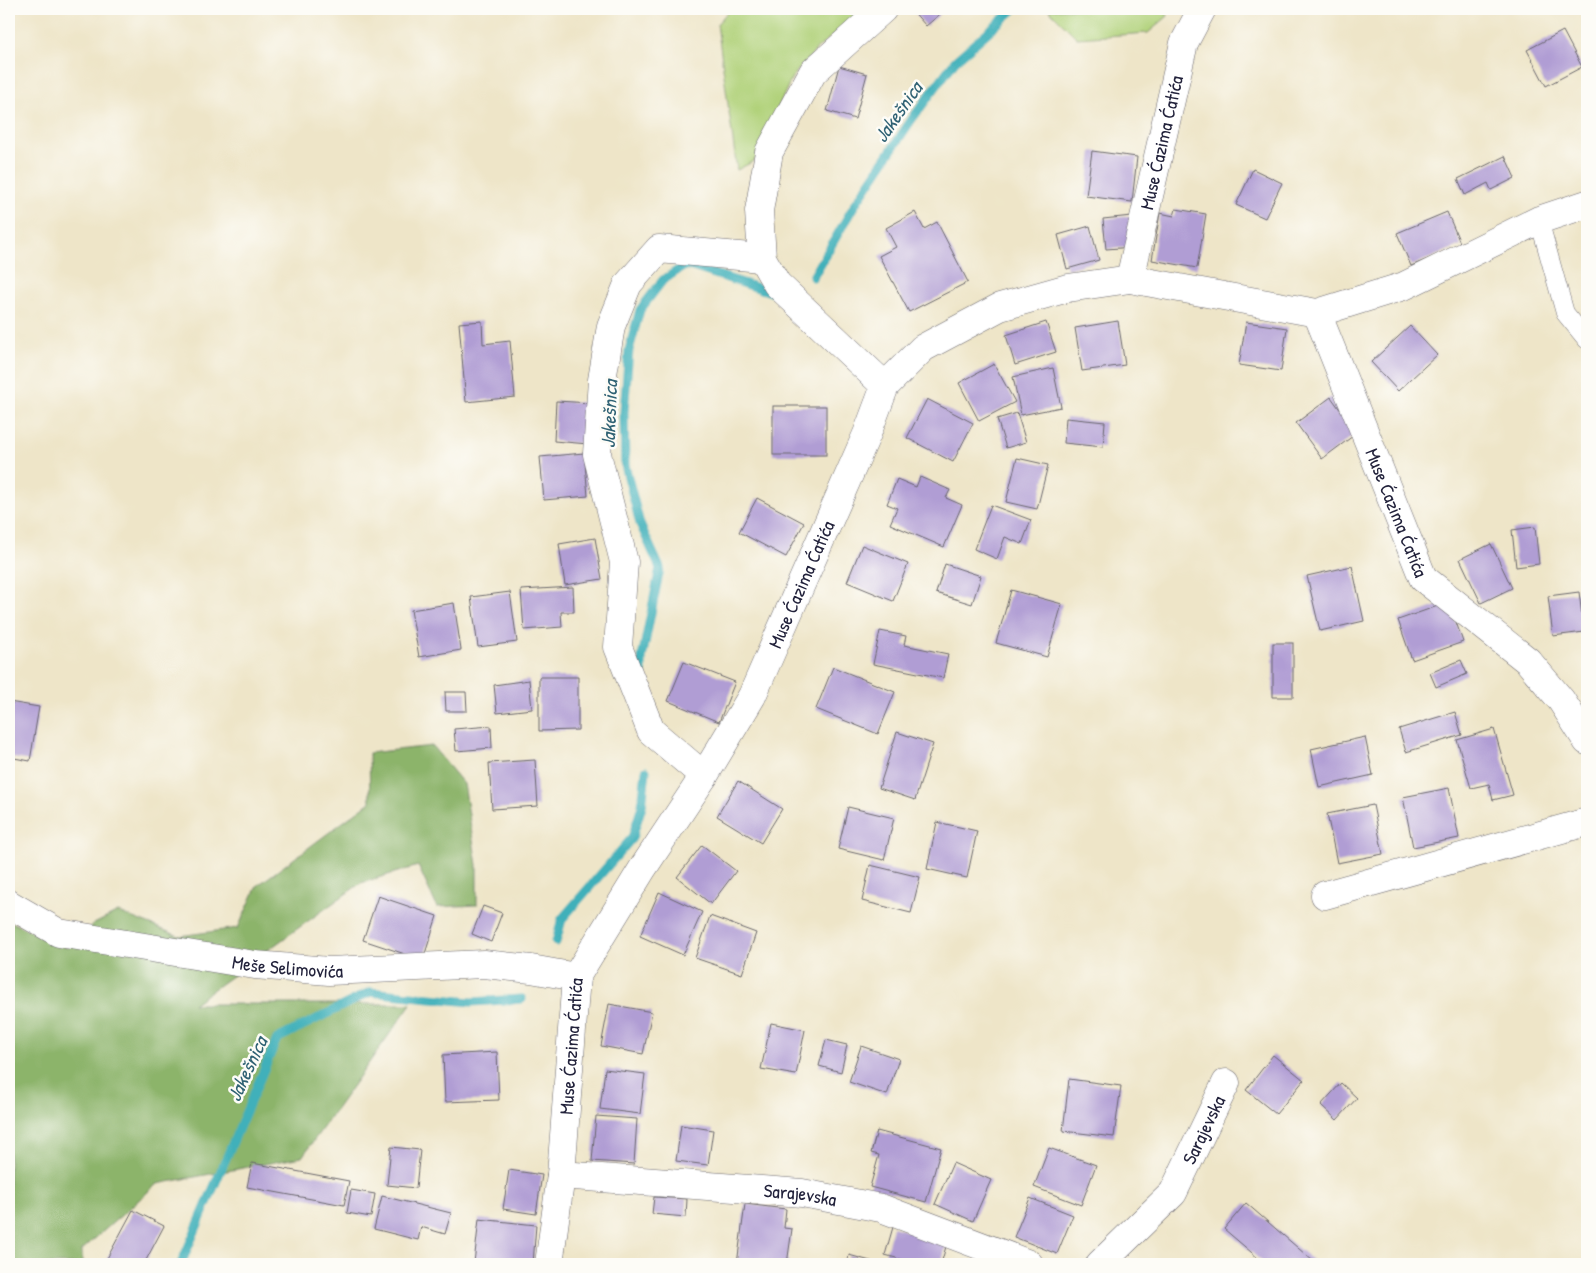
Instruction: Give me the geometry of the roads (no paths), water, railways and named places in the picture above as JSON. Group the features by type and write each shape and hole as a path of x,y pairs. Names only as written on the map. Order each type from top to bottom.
{"street":[{"path":"883,9 813,72 769,152 759,211 762,258 778,284 885,386"},
{"name":"Muse Ćazima Ćatića","path":"1130,279 1184,43 1202,9"},
{"name":"Muse Ćazima Ćatića","path":"550,1264 561,1175 576,977 643,868 704,776 752,696 867,434 885,386 922,348 1000,307 1068,288 1130,279 1317,313 1404,286 1539,220 1587,204"},
{"path":"704,776 651,731 618,647 624,562 596,454 602,380 610,326 628,284 659,249 762,258"},
{"name":"Muse Ćazima Ćatića","path":"1317,313 1423,578 1528,662 1561,700 1587,741"},
{"path":"1325,895 1587,822"},
{"name":"Meše Selimovića","path":"9,904 59,933 255,965 329,971 484,964 531,969 576,977"},
{"name":"Sarajevska","path":"1100,1264 1173,1193 1226,1082"},
{"name":"Sarajevska","path":"561,1175 802,1192 881,1208 1029,1264"}],"lane":[{"path":"1539,220 1565,313 1587,340"}],"waterway":[{"name":"Jakešnica","path":"813,277 854,206 912,119 955,61 1014,9"},
{"name":"Jakešnica","path":"642,672 642,658 660,568 640,524 625,465 624,412 629,350 640,310 663,280 686,265 774,293"},
{"name":"Jakešnica","path":"556,942 562,919 632,838 642,806 646,771"},
{"name":"Jakešnica","path":"181,1264 277,1039 370,992 471,1002 522,999"}]}
